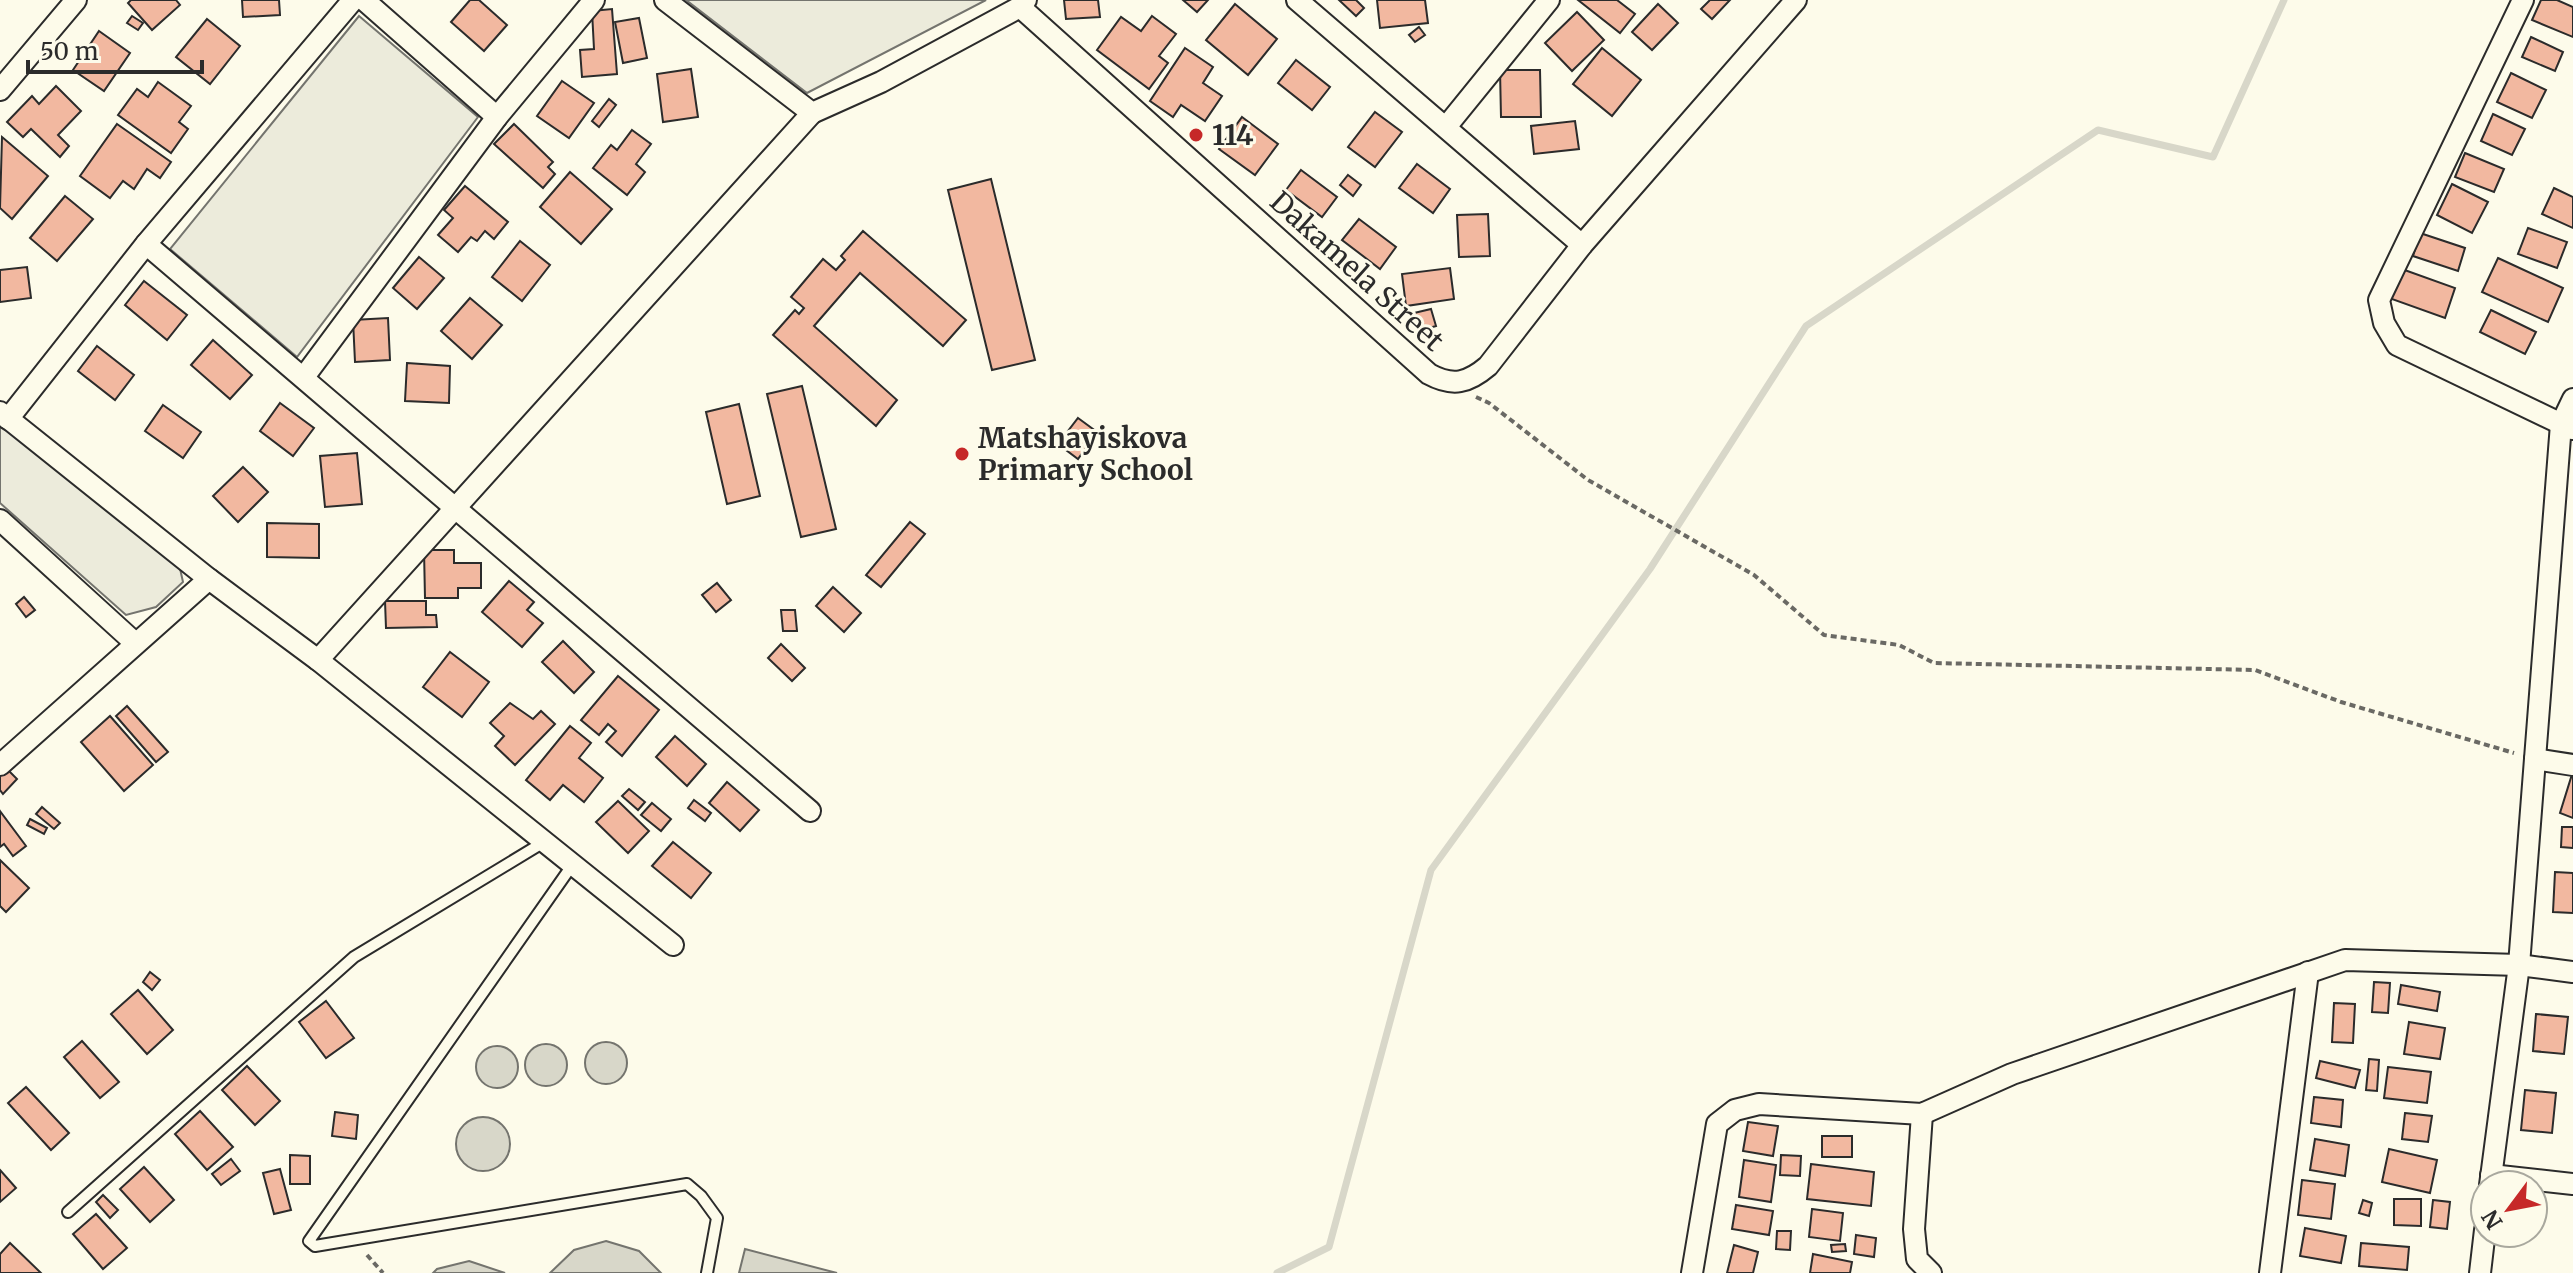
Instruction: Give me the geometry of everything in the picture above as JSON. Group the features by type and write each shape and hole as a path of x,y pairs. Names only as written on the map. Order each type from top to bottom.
{"street":[{"path":"0,90 76,0"},
{"path":"353,0 4,416 209,579 318,660 673,945"},
{"path":"364,0 497,117"},
{"path":"304,377 497,117 594,0"},
{"path":"665,0 812,113"},
{"path":"1297,0 1582,245"},
{"path":"1446,127 1549,0"},
{"name":"Dakamela Street","path":"1023,4 1429,374 1445,382 1474,378 1488,366 1582,245 1796,0"},
{"path":"2523,0 2379,300 2384,323 2397,345 2567,427"},
{"path":"318,660 453,506 812,113 881,82 1023,4"},
{"path":"146,244 810,811"},
{"path":"2492,1169 2519,965 2535,759 2567,427 2573,399"},
{"path":"0,520 134,642"},
{"path":"0,765 134,642 209,579"},
{"path":"2535,759 2573,765"},
{"path":"1692,1273 1717,1124 1725,1116 1759,1104 1922,1114 2012,1074 2345,960 2519,965 2573,972"},
{"path":"2270,1273 2308,972"},
{"path":"1922,1114 1914,1229 1917,1259 1931,1273"},
{"path":"2549,1183 2573,1184"},
{"path":"2480,1273 2483,1249"}],"lane":[{"path":"68,1212 354,957 546,841"},
{"path":"573,864 309,1241 315,1246 687,1184 701,1196 717,1218 707,1273"}],"path":[{"path":"1445,382 1489,403 1588,480 1754,575 1824,635 1899,645 1934,663 2255,670 2341,702 2535,759"}],"shaded area":[{"path":"686,0 986,0 807,93"},
{"path":"359,16 478,117 297,357 170,249"},
{"path":"0,421 179,564 183,582 156,607 126,615 0,503"},
{"path":"606,1042 621,1048 627,1063 621,1078 606,1084 591,1078 585,1063 591,1048"},
{"path":"546,1044 561,1050 567,1065 561,1080 546,1086 531,1080 525,1065 531,1050"},
{"path":"497,1046 512,1052 518,1067 512,1082 497,1088 482,1082 476,1067 482,1052"},
{"path":"483,1117 502,1125 510,1144 502,1163 483,1171 464,1163 456,1144 464,1125"},
{"path":"606,1241 639,1251 661,1273 550,1273 574,1250"},
{"path":"745,1249 837,1273 739,1273"},
{"path":"469,1261 505,1273 433,1273 437,1269"}],"building":[{"path":"131,0 176,0 180,5 152,30 128,3"},
{"path":"242,0 279,0 280,15 243,17"},
{"path":"470,0 479,0 507,25 484,51 451,22"},
{"path":"1064,0 1098,0 1100,17 1066,19"},
{"path":"1183,0 1208,0 1197,12"},
{"path":"1339,0 1356,0 1364,8 1356,16"},
{"path":"1377,0 1425,0 1428,23 1380,28"},
{"path":"1578,0 1617,0 1635,14 1620,33"},
{"path":"1710,0 1730,0 1712,19 1701,9"},
{"path":"2541,0 2557,0 2573,7 2573,37 2532,20"},
{"path":"1235,4 1277,39 1248,75 1206,40"},
{"path":"1658,4 1678,23 1652,50 1632,32"},
{"path":"612,9 617,74 582,77 580,50 594,49 592,11"},
{"path":"1577,12 1604,40 1572,71 1545,43"},
{"path":"132,16 143,23 138,30 127,23"},
{"path":"1152,16 1176,34 1159,56 1168,63 1149,89 1097,50 1121,17 1141,31"},
{"path":"639,18 647,58 623,63 615,22"},
{"path":"207,19 240,46 210,84 176,57"},
{"path":"1419,27 1425,35 1415,42 1409,35"},
{"path":"99,31 130,53 104,91 73,70"},
{"path":"2531,37 2563,52 2555,71 2522,57"},
{"path":"1185,48 1213,67 1203,83 1222,96 1205,121 1181,105 1173,117 1150,101"},
{"path":"1602,48 1641,80 1612,116 1573,84"},
{"path":"1296,60 1330,87 1312,110 1278,83"},
{"path":"691,69 698,117 663,122 657,74"},
{"path":"1500,70 1540,70 1541,117 1501,117"},
{"path":"2511,73 2546,90 2532,118 2497,102"},
{"path":"562,81 594,103 569,138 537,116"},
{"path":"158,82 191,106 179,122 188,129 171,153 118,115 137,89 148,97"},
{"path":"56,86 81,111 58,135 69,146 60,157 31,129 23,137 7,122 32,96 39,104"},
{"path":"609,99 616,105 599,127 592,121"},
{"path":"1375,112 1402,132 1375,167 1348,147"},
{"path":"2493,114 2525,129 2512,155 2481,141"},
{"path":"1242,117 1278,144 1255,175 1219,149"},
{"path":"1575,121 1579,149 1534,154 1531,126"},
{"path":"117,124 171,162 160,178 147,169 134,189 123,181 110,198 80,176"},
{"path":"514,124 553,162 548,167 555,174 543,188 494,144"},
{"path":"632,130 651,144 636,164 645,172 627,195 593,168 611,145 617,150"},
{"path":"2,137 48,176 12,219 0,208"},
{"path":"2465,153 2504,169 2494,192 2455,177"},
{"path":"1417,164 1450,189 1433,213 1399,188"},
{"path":"1301,170 1337,197 1322,217 1286,190"},
{"path":"570,172 612,209 581,244 540,207"},
{"path":"1348,175 1361,185 1353,196 1340,185"},
{"path":"991,179 1035,360 992,370 948,190"},
{"path":"2452,184 2488,202 2472,233 2437,215"},
{"path":"465,186 508,222 494,239 485,231 477,241 471,237 458,252 438,235 453,218 444,210"},
{"path":"2554,188 2573,197 2573,228 2542,214"},
{"path":"65,196 93,219 57,261 30,238"},
{"path":"1488,214 1490,256 1459,257 1457,215"},
{"path":"1359,219 1396,247 1380,269 1342,240"},
{"path":"2528,228 2567,242 2557,268 2518,254"},
{"path":"863,231 966,320 943,346 860,273 814,326 897,400 876,426 773,335 795,310 799,314 804,308 791,297 823,259 836,270 845,260 841,256"},
{"path":"2420,233 2465,248 2458,271 2413,256"},
{"path":"520,241 550,265 522,301 492,277"},
{"path":"419,257 444,278 417,309 393,288"},
{"path":"2498,258 2563,288 2548,322 2482,292"},
{"path":"27,267 31,298 0,302 0,270"},
{"path":"1450,268 1454,299 1406,306 1402,274"},
{"path":"2399,268 2455,288 2445,318 2389,298"},
{"path":"144,281 187,315 167,340 125,305"},
{"path":"470,298 502,325 472,359 441,331"},
{"path":"1431,309 1436,326 1419,331 1414,313"},
{"path":"2491,310 2536,332 2525,354 2480,332"},
{"path":"388,318 390,360 355,362 353,320"},
{"path":"213,340 252,375 230,399 191,365"},
{"path":"97,346 134,375 115,400 78,371"},
{"path":"407,363 450,366 449,403 405,401"},
{"path":"802,386 836,529 801,537 767,394"},
{"path":"280,403 314,428 293,456 260,431"},
{"path":"739,404 760,496 727,504 706,412"},
{"path":"163,405 201,432 183,458 145,431"},
{"path":"1078,418 1097,432 1078,459 1058,444"},
{"path":"357,453 362,504 325,507 320,456"},
{"path":"243,467 268,492 238,522 213,496"},
{"path":"910,522 925,534 881,587 866,575"},
{"path":"267,523 319,524 319,558 267,557"},
{"path":"424,550 454,550 454,563 481,563 481,588 458,588 458,598 425,598"},
{"path":"509,581 534,602 527,610 543,623 522,647 482,612"},
{"path":"717,583 731,600 716,612 702,595"},
{"path":"833,587 861,613 844,632 816,606"},
{"path":"24,597 35,610 26,617 16,604"},
{"path":"385,601 426,601 426,615 436,615 437,627 386,628"},
{"path":"781,610 795,610 797,631 783,631"},
{"path":"563,641 594,672 574,693 542,662"},
{"path":"781,644 805,668 792,681 768,658"},
{"path":"450,652 489,682 462,717 423,687"},
{"path":"618,676 659,710 622,756 606,742 616,731 608,724 599,735 581,720"},
{"path":"510,703 533,719 541,711 555,724 515,765 495,746 504,736 490,723"},
{"path":"127,706 168,752 156,762 116,716"},
{"path":"110,716 153,765 124,791 81,742"},
{"path":"570,726 591,743 579,758 603,778 584,802 563,785 550,800 526,780"},
{"path":"675,736 706,764 687,786 656,757"},
{"path":"4,766 17,779 3,794 0,790 0,770"},
{"path":"2573,771 2573,818 2560,813"},
{"path":"727,782 759,810 740,831 709,803"},
{"path":"629,789 645,802 638,810 622,796"},
{"path":"694,800 711,813 705,821 688,808"},
{"path":"618,801 649,831 628,853 596,822"},
{"path":"652,803 671,819 661,831 641,815"},
{"path":"42,807 60,823 54,829 36,814"},
{"path":"0,811 26,846 13,856 4,844 0,847"},
{"path":"30,819 47,828 44,834 27,825"},
{"path":"2562,827 2573,827 2573,848 2561,847"},
{"path":"673,842 711,873 691,898 652,866"},
{"path":"0,860 29,888 6,912 0,906"},
{"path":"2555,872 2573,873 2573,913 2553,912"},
{"path":"150,972 160,980 152,990 143,982"},
{"path":"2374,982 2390,983 2388,1013 2372,1012"},
{"path":"2401,985 2440,992 2437,1011 2398,1004"},
{"path":"138,990 173,1030 147,1054 111,1014"},
{"path":"326,1001 354,1038 326,1058 299,1022"},
{"path":"2334,1003 2355,1004 2353,1043 2332,1042"},
{"path":"2536,1014 2568,1017 2564,1054 2533,1051"},
{"path":"2409,1022 2445,1028 2440,1059 2404,1054"},
{"path":"82,1041 119,1082 100,1098 64,1057"},
{"path":"2369,1059 2379,1060 2377,1091 2366,1090"},
{"path":"2320,1061 2360,1070 2355,1088 2316,1078"},
{"path":"247,1066 280,1101 255,1125 222,1090"},
{"path":"2388,1067 2431,1072 2427,1103 2384,1098"},
{"path":"26,1087 69,1133 51,1150 8,1103"},
{"path":"2525,1090 2556,1093 2552,1133 2521,1130"},
{"path":"2314,1097 2343,1100 2341,1127 2311,1123"},
{"path":"200,1111 233,1147 207,1170 175,1134"},
{"path":"335,1112 358,1115 356,1139 332,1136"},
{"path":"2405,1113 2432,1116 2428,1142 2402,1139"},
{"path":"1748,1122 1778,1126 1773,1156 1743,1151"},
{"path":"1822,1136 1852,1136 1852,1157 1822,1157"},
{"path":"2315,1139 2349,1145 2345,1176 2310,1170"},
{"path":"2389,1149 2437,1160 2430,1193 2382,1182"},
{"path":"290,1155 310,1156 310,1184 290,1184"},
{"path":"1781,1155 1801,1156 1800,1176 1780,1175"},
{"path":"231,1159 240,1171 221,1185 212,1174"},
{"path":"1744,1160 1776,1165 1771,1202 1739,1197"},
{"path":"1811,1164 1874,1172 1871,1206 1807,1199"},
{"path":"144,1167 174,1200 150,1222 120,1189"},
{"path":"280,1169 291,1210 274,1214 263,1173"},
{"path":"0,1170 16,1188 0,1202"},
{"path":"2302,1180 2335,1184 2331,1219 2298,1215"},
{"path":"103,1195 118,1210 110,1218 96,1202"},
{"path":"2394,1199 2421,1199 2421,1226 2394,1225"},
{"path":"2363,1200 2372,1203 2369,1216 2359,1213"},
{"path":"2433,1200 2450,1202 2447,1229 2430,1227"},
{"path":"1736,1205 1773,1211 1769,1235 1732,1229"},
{"path":"1812,1209 1843,1213 1840,1241 1809,1237"},
{"path":"96,1214 127,1248 103,1269 73,1234"},
{"path":"2305,1228 2346,1236 2341,1263 2300,1256"},
{"path":"1777,1231 1791,1231 1790,1250 1776,1249"},
{"path":"1856,1235 1876,1238 1874,1257 1854,1254"},
{"path":"10,1243 41,1273 0,1273 0,1254"},
{"path":"2361,1243 2409,1247 2407,1270 2359,1266"},
{"path":"1845,1244 1846,1251 1832,1252 1831,1245"},
{"path":"1734,1245 1758,1252 1753,1273 1727,1273"},
{"path":"1813,1254 1852,1262 1850,1273 1810,1273"}],"waterway":[{"path":"1277,1273 1329,1247 1431,870 1650,569 1806,326 2098,130 2213,157 2284,0"}],"place":[{"name":"114","path":"1196,135"},
{"name":"Matshayiskova Primary School","path":"962,454"}]}
